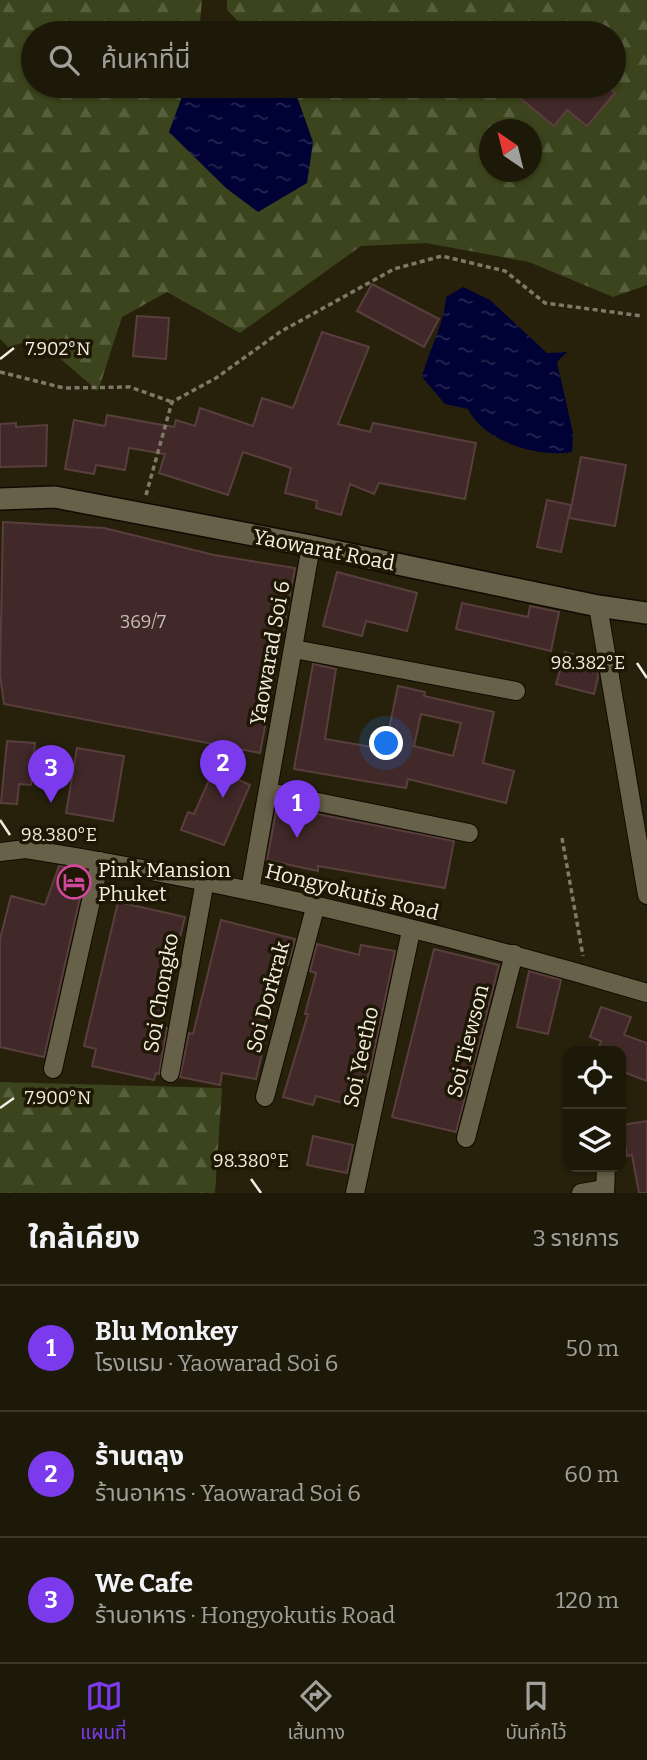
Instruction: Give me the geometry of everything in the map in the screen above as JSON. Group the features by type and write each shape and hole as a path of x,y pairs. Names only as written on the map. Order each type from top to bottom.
{"main road":[{"name":"Yaowarat Road","path":"0,499 55,497 311,546 598,606 647,613"}],"street":[{"name":"Yaowarad Soi 6","path":"250,891 311,546"},
{"path":"598,606 647,895"},
{"path":"294,649 516,691"},
{"path":"269,792 469,833"},
{"name":"Hongyokutis Road","path":"0,852 26,849 100,860 205,881 514,954 647,993"},
{"path":"53,1069 100,860"},
{"name":"Soi Chongko","path":"170,1073 205,881"},
{"name":"Soi Dorkrak","path":"265,1097 315,908"},
{"name":"Soi Yeetho","path":"355,1193 411,931"},
{"name":"Soi Tiewson","path":"466,1138 514,954"},
{"path":"581,1193 605,1191 607,1172"}],"path":[{"path":"142,514 172,402 216,377 280,332 383,275 442,256 505,271 545,303 642,316"},
{"path":"0,372 64,388 130,387 172,402"},
{"path":"562,838 587,975"}],"green space":[{"path":"0,0 202,0 200,21 21,21 21,98 182,98 169,133 313,142 297,98 626,98 626,21 238,21 227,10 227,0 647,0 647,285 613,297 529,262 426,243 361,246 240,333 167,292 122,317 98,391 37,339 8,347 0,339"},
{"path":"0,1082 222,1088 215,1193 0,1193"}],"water":[{"path":"182,98 297,98 313,142 307,183 258,212 226,188 169,132"},
{"path":"463,287 490,300 547,353 567,352 557,362 573,433 572,452 528,450 499,439 476,421 468,409 445,404 422,377 442,318 446,297"}],"building":[{"path":"520,98 611,98 587,126 567,110 554,126"},
{"path":"372,284 439,319 424,347 357,311"},
{"path":"137,316 169,318 166,359 133,356"},
{"path":"322,332 369,347 338,424 370,432 373,423 476,443 465,499 379,483 374,494 350,484 341,515 316,508 317,501 285,493 291,468 243,452 228,495 159,473 165,454 129,448 125,470 96,465 94,474 65,469 74,420 105,426 107,415 174,427 176,420 195,426 200,408 253,426 262,398 293,408"},
{"path":"16,423 16,427 47,425 46,466 0,467 0,424"},
{"path":"581,457 626,465 615,526 569,518"},
{"path":"547,500 571,505 561,552 537,547"},
{"path":"3,522 104,528 214,555 295,568 260,753 4,704 0,675"},
{"path":"337,572 417,593 407,631 366,621 362,636 323,626"},
{"path":"462,603 528,617 530,606 559,612 551,651 456,629"},
{"path":"565,652 596,660 598,677 594,694 556,684"},
{"path":"313,664 336,669 325,739 372,747 374,736 387,739 398,686 425,692 424,696 494,712 483,763 514,771 506,803 408,779 406,788 294,769","holes":["421,714 461,723 453,756 414,746"]},
{"path":"7,741 35,743 31,785 19,784 17,804 1,803"},
{"path":"77,748 124,756 113,821 66,813"},
{"path":"214,769 250,785 224,845 181,830 188,812 194,814"},
{"path":"277,806 454,841 445,888 318,866 318,871 267,860"},
{"path":"59,866 86,871 44,1057 0,1047 0,939 11,896 45,905"},
{"path":"118,902 185,917 167,989 161,1027 167,1028 159,1074 156,1073 154,1080 92,1066 96,1049 84,1046"},
{"path":"221,920 295,939 288,965 283,964 256,1079 222,1073 220,1085 180,1077 189,1033 193,1034"},
{"path":"317,944 359,955 361,945 395,951 371,1066 358,1107 316,1096 313,1105 283,1097 308,1014 305,1014 316,973 310,971"},
{"path":"434,949 499,965 456,1132 392,1117"},
{"path":"529,971 561,980 548,1034 517,1027"},
{"path":"601,1007 631,1017 624,1035 647,1043 647,1081 626,1073 626,1046 600,1046 601,1041 590,1037"},
{"path":"647,1121 647,1193 639,1193 632,1155 627,1156 626,1124"},
{"path":"313,1136 353,1145 347,1173 307,1165"}],"place":[{"name":"ร้านตลุง","path":"223,798"},
{"name":"We Cafe","path":"51,803"},
{"name":"Blu Monkey","path":"297,838"},
{"name":"Pink Mansion Phuket","path":"74,882"}]}
